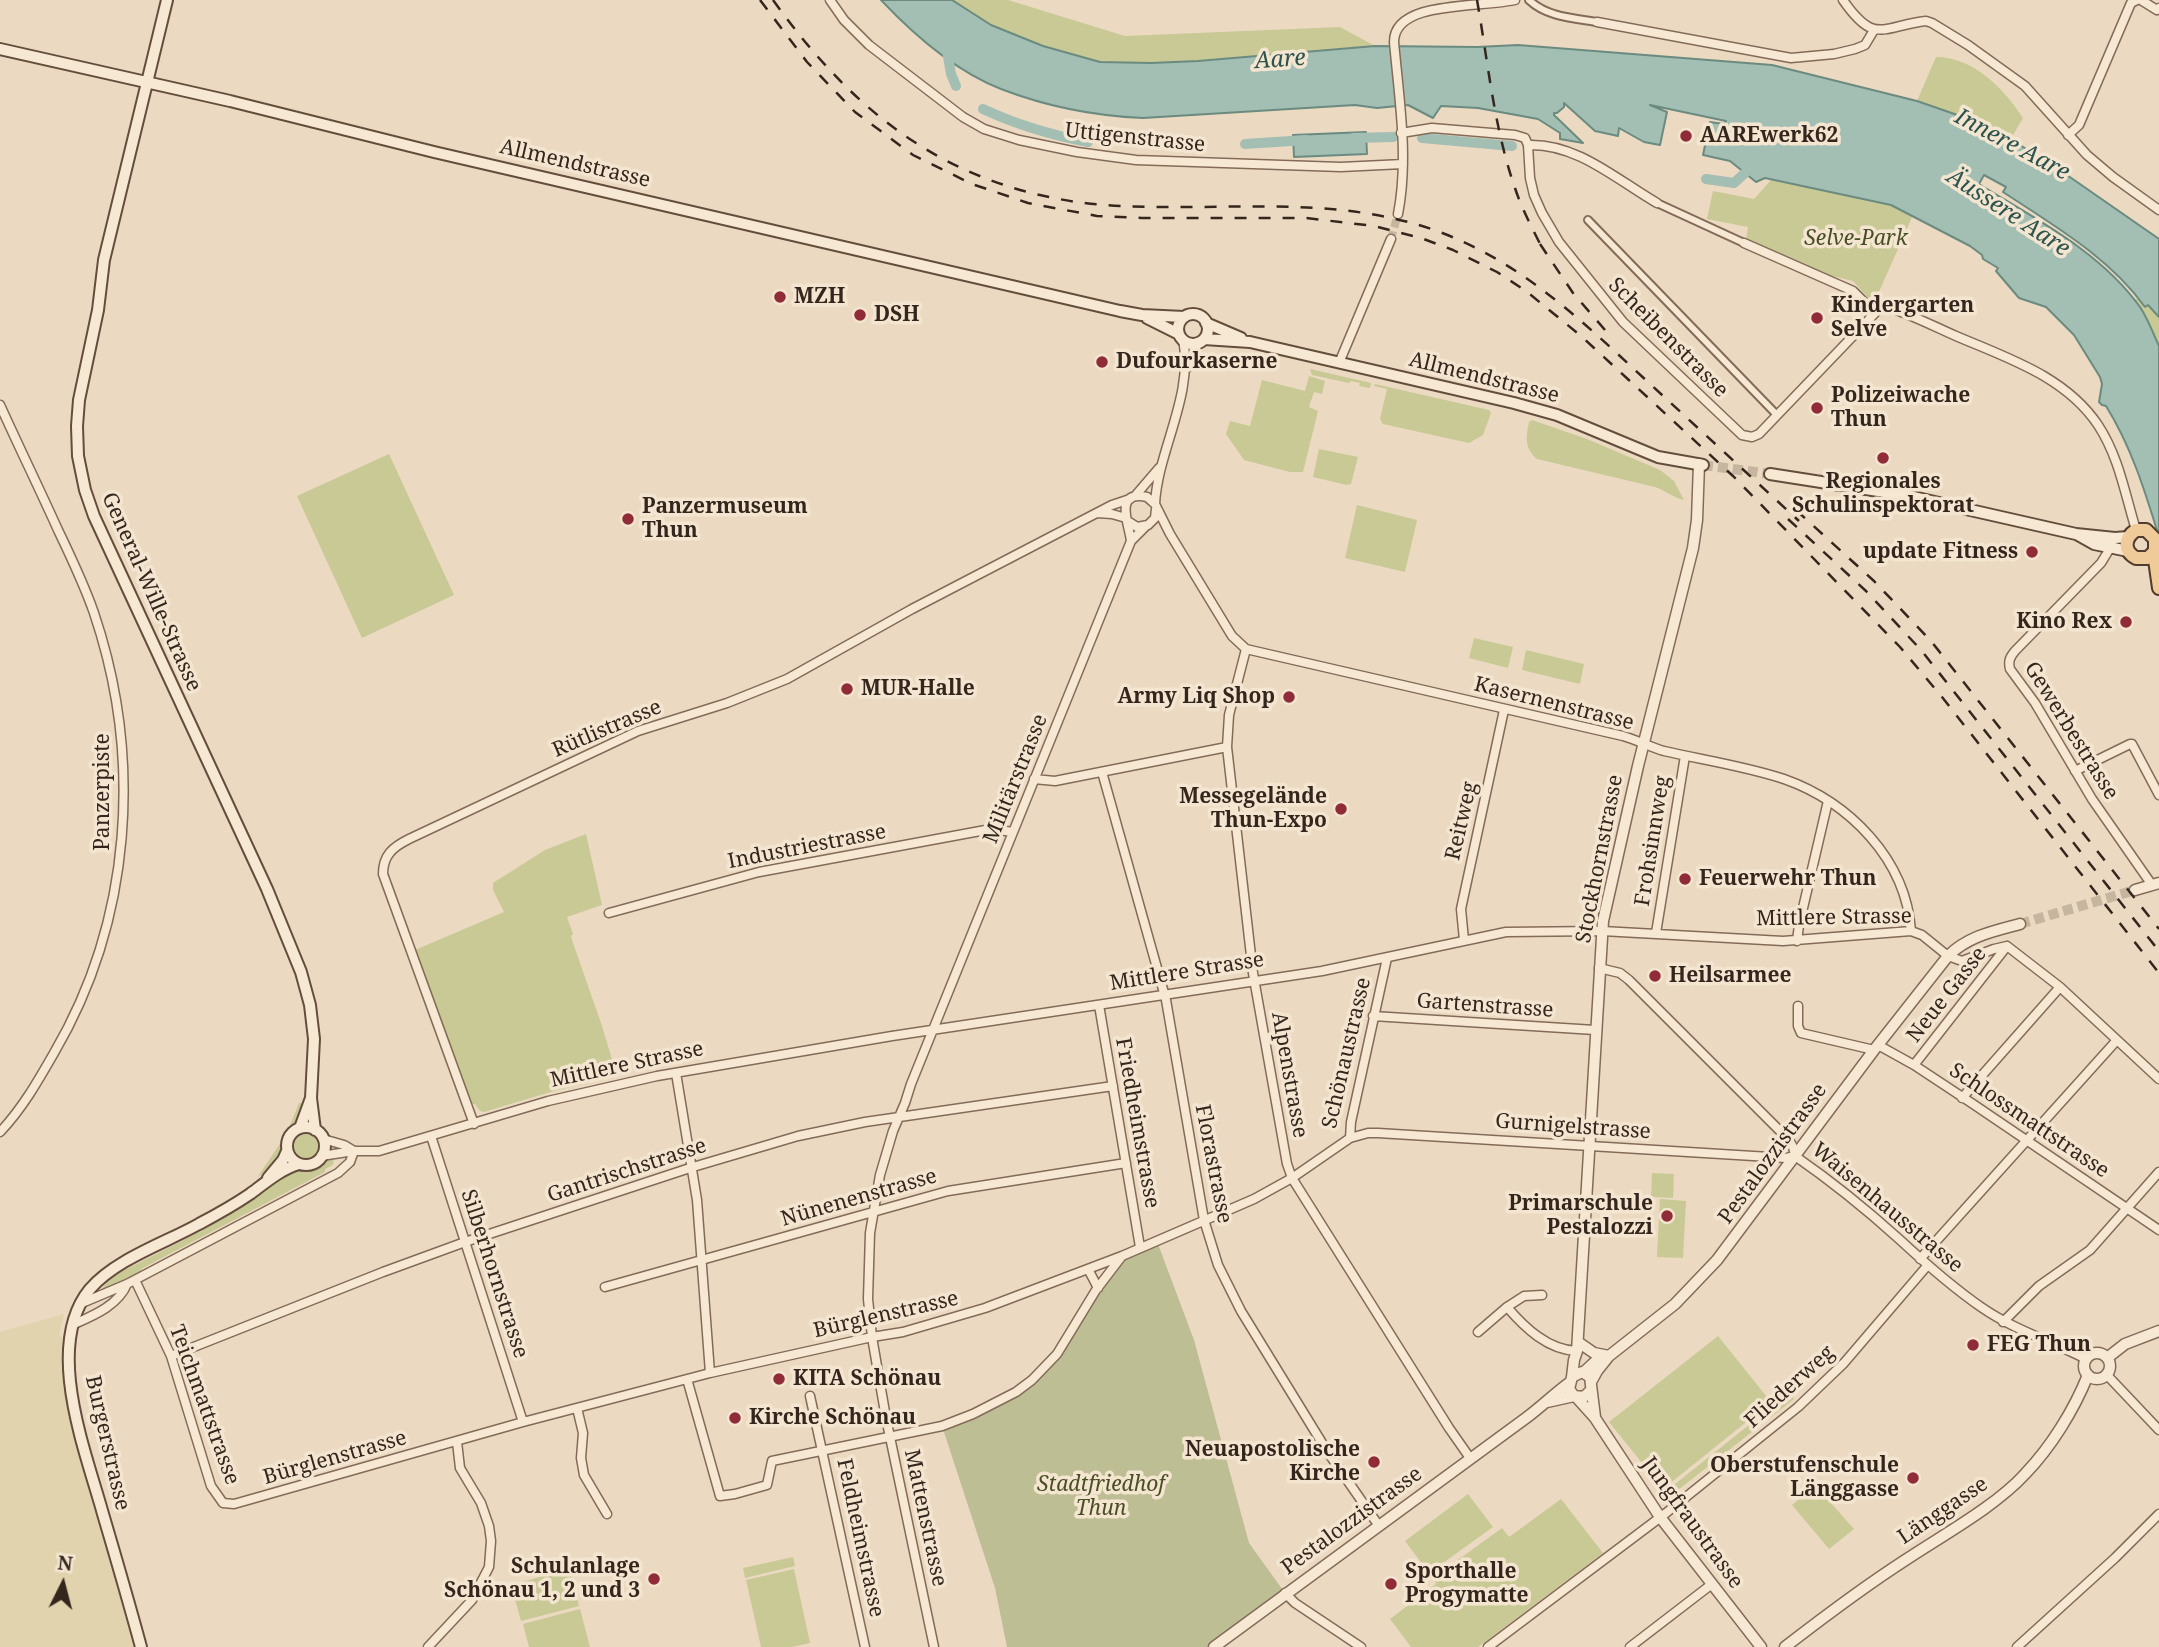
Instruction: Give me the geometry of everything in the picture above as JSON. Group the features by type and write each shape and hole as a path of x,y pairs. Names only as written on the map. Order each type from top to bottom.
{"main road":[{"name":"General-Wille-Strasse","path":"167,0 104,260 98,310 78,407 78,456 94,516 264,883 298,963 308,996 314,1039 311,1098 319,1135"},
{"name":"Allmendstrasse","path":"0,49 1142,315 1184,317"},
{"name":"Allmendstrasse","path":"1142,315 1181,336"},
{"path":"1197,315 1206,323 1208,331 1201,340 1192,343 1181,336 1180,323 1184,317 1197,315"},
{"name":"Allmendstrasse","path":"1206,323 1250,342 1534,408 1658,457 1701,465"},
{"name":"Allmendstrasse","path":"1201,340 1250,342"},
{"path":"1770,474 1896,493 2076,534 2122,538 2155,532 2159,588"},
{"path":"2122,538 2132,557 2148,558 2156,550"},
{"path":"2139,559 2159,588"},
{"name":"General-Wille-Strasse","path":"300,1128 311,1098"},
{"path":"308,1127 319,1135 325,1146 321,1156 312,1164 299,1164 293,1160 287,1151 290,1135 300,1128 308,1127"},
{"name":"Burgerstrasse","path":"267,1181 287,1151"},
{"name":"Burgerstrasse","path":"141,1647 75,1408 70,1366 72,1325 80,1304 92,1287 111,1270 218,1214 267,1181 299,1164"}],"street":[{"name":"Uttigenstrasse","path":"830,0 844,20 869,45 963,117 984,129 1007,136 1077,152 1136,160 1341,167 1403,164"},
{"path":"1398,214 1403,164 1395,28 1400,19 1418,5 1435,1 1492,3 1515,0"},
{"path":"1528,0 1550,13 1791,58 1855,49 1865,45 1874,30"},
{"path":"1843,0 1861,21 1874,30 1888,30 1926,22 1968,45 2025,86 2068,135 2104,170 2159,210"},
{"path":"2068,135 2079,125 2131,3 2139,0 2157,10 2159,8"},
{"path":"1401,137 1432,128 1515,135 1525,138 1528,145 1558,148 1581,157 1657,203 1853,291 1875,313 1884,307 1900,312 2024,365 2068,392 2090,414 2105,437 2117,463 2122,538"},
{"name":"Scheibenstrasse","path":"1528,145 1531,186 1542,213 1559,242 1623,322 1742,435 1755,436 1875,313"},
{"name":"Scheibenstrasse","path":"1588,220 1777,415"},
{"path":"1339,363 1391,239"},
{"path":"1181,336 1186,371"},
{"path":"1147,526 1155,518 1159,468 1172,431 1186,371 1201,340"},
{"name":"Panzerpiste","path":"0,404 71,556 96,621 112,677 120,724 124,803 121,855 113,905 86,989 37,1084 0,1132"},
{"name":"Stockhornstrasse","path":"1577,1376 1574,1360 1578,1346 1602,930 1611,882 1693,548 1701,465"},
{"path":"1127,520 1125,506 1159,468"},
{"path":"1132,497 1147,497 1156,506 1232,636 1246,649"},
{"name":"Rütlistrasse","path":"474,1124 383,874 385,858 390,850 638,731 727,703 787,679 912,609 1132,497"},
{"path":"1097,513 1112,514 1137,527 1159,528 1170,534"},
{"name":"Militärstrasse","path":"1127,520 1131,541"},
{"name":"Militärstrasse","path":"933,1030 1131,541 1147,526"},
{"name":"Gewerbestrasse","path":"2122,538 2015,651 2008,663 2092,799 2155,884"},
{"name":"Kasernenstrasse","path":"1246,649 1623,736 1685,755 1784,779 1828,801 1854,820 1881,850 1900,887 1911,931"},
{"name":"Alpenstrasse","path":"1246,649 1229,715 1227,747 1254,981 1287,1164 1292,1178 1470,1458"},
{"name":"Reitweg","path":"1464,940 1461,908 1504,710"},
{"path":"2075,771 2132,744 2159,795"},
{"path":"1034,779 1055,781 1227,747"},
{"name":"Frohsinnweg","path":"1656,933 1685,755"},
{"name":"Florastrasse","path":"1102,772 1165,995 1204,1220 1218,1265 1241,1311 1340,1470 1379,1526"},
{"path":"1797,940 1828,801"},
{"name":"Industriestrasse","path":"609,913 759,872 991,829 1013,832"},
{"path":"2135,890 2155,884"},
{"path":"2020,923 1972,938 1948,956 1962,961 2007,946 2060,987 2159,1079"},
{"name":"Mittlere Strasse","path":"321,1156 354,1151 379,1151 591,1090 676,1073 1254,981 1387,958 1506,932 1602,930 1766,941 1911,931 1922,935 1948,956"},
{"name":"Neue Gasse","path":"1914,1065 2007,946"},
{"name":"Pestalozzistrasse","path":"1591,1386 1597,1371 1609,1356 1659,1318 1703,1277 1948,956"},
{"name":"Schönaustrasse","path":"890,1438 964,1418 995,1404 1032,1380 1057,1354 1098,1288 1122,1256 1254,1199 1292,1178 1350,1138 1351,1122 1387,958"},
{"name":"Waisenhausstrasse","path":"1599,968 1620,973 1629,979 1789,1140 1795,1156 1827,1179 1927,1266 2003,1322 2070,1349 2086,1359"},
{"path":"1962,1098 2060,987"},
{"name":"Friedheimstrasse","path":"1099,1005 1140,1247"},
{"name":"Schlossmattstrasse","path":"1798,1006 1798,1026 1801,1032 1876,1047 1914,1065 2159,1230"},
{"name":"Gartenstrasse","path":"1373,1016 1595,1030"},
{"name":"Mattenstrasse","path":"933,1030 886,1153 874,1211 868,1274 872,1337 890,1438 934,1647"},
{"path":"1920,1259 2118,1040"},
{"path":"676,1073 693,1167 710,1373"},
{"name":"Gantrischstrasse","path":"171,1356 465,1242 693,1167 798,1136 899,1117 1113,1086"},
{"name":"Gurnigelstrasse","path":"1350,1138 1378,1133 1786,1158 1795,1156"},
{"name":"Mittlere Strasse","path":"319,1135 354,1151"},
{"name":"Silberhornstrasse","path":"431,1136 523,1422"},
{"path":"80,1304 131,1282 338,1173 350,1162 354,1151"},
{"name":"Nünenenstrasse","path":"605,1287 970,1186 1126,1163"},
{"path":"2003,1322 2039,1286 2090,1250 2159,1172"},
{"name":"Bürglenstrasse","path":"223,1503 246,1501 523,1422 710,1373 903,1332 1018,1297 1122,1256"},
{"name":"Fliederweg","path":"1488,1647 1660,1517 1804,1402 1844,1363 1927,1266"},
{"path":"1088,1269 1098,1288"},
{"path":"72,1325 113,1302 131,1282"},
{"name":"Teichmattstrasse","path":"131,1282 171,1356 211,1486 223,1503"},
{"path":"1478,1332 1524,1296 1542,1295"},
{"path":"1507,1307 1524,1327 1544,1340 1563,1349 1578,1346 1609,1356"},
{"path":"2107,1358 2126,1344 2159,1331"},
{"path":"2096,1353 2107,1358 2109,1364 2106,1374 2098,1378 2088,1375 2084,1366 2086,1359 2096,1353"},
{"name":"Pestalozzistrasse","path":"1214,1647 1547,1402 1552,1395 1597,1360 1609,1356"},
{"path":"2106,1374 2159,1430"},
{"path":"1588,1375 1591,1386 1584,1397 1576,1397 1569,1389 1577,1376 1588,1375"},
{"name":"Länggasse","path":"1785,1647 1869,1584 1959,1525 2015,1484 2053,1438 2088,1375"},
{"path":"687,1379 719,1496 767,1485 772,1461 890,1438"},
{"name":"Jungfraustrasse","path":"1591,1386 1595,1418"},
{"name":"Feldheimstrasse","path":"810,1396 865,1647"},
{"name":"Pestalozzistrasse","path":"1547,1402 1576,1397"},
{"name":"Jungfraustrasse","path":"1576,1397 1595,1418 1660,1517 1761,1647"},
{"path":"577,1408 583,1433 582,1467 588,1484 607,1514"},
{"path":"428,1647 472,1601 485,1578 490,1560 489,1526 481,1503 460,1468 457,1442"},
{"path":"2017,1647 2159,1514"},
{"path":"1630,1647 1712,1584"},
{"path":"1285,1593 1295,1603 1361,1647"}],"shaded area":[{"path":"64,1314 59,1336 62,1337 70,1414 135,1647 0,1647 0,1332"}],"green space":[{"path":"952,0 1008,0 1125,36 1340,27 1375,46 1198,61 1100,62 1043,46 991,25"},
{"path":"1936,57 1963,62 1987,77 2007,96 2023,118 2013,135 2009,132 2005,138 1966,118 1917,101"},
{"name":"Selve-Park","path":"1771,180 1884,203 1913,215 1878,294 1871,301 1853,281 1815,272 1746,240 1748,227 1707,219 1713,191 1754,199"},
{"path":"2138,298 2159,317 2159,346 2134,300"},
{"path":"1310,369 1371,383 1370,388 1359,386 1360,383 1312,375"},
{"path":"1309,376 1325,381 1322,394 1314,392 1309,407 1318,411 1303,472 1290,472 1244,460 1226,434 1230,421 1250,426 1262,380 1305,391"},
{"path":"1375,384 1489,410 1491,413 1483,435 1469,443 1383,424 1380,419 1387,389 1374,386"},
{"path":"1532,420 1587,439 1660,470 1674,481 1684,500 1655,487 1537,459 1527,442 1529,422"},
{"path":"1319,449 1358,457 1351,484 1313,477"},
{"path":"389,454 454,595 362,638 297,496"},
{"path":"1357,505 1417,520 1405,572 1345,558"},
{"path":"1474,638 1513,647 1508,668 1469,658"},
{"path":"1526,650 1584,664 1580,684 1522,670"},
{"path":"586,834 602,905 567,917 617,1076 480,1111 472,1104 415,950 504,912 493,890 493,883 545,850"},
{"path":"299,1103 303,1103 301,1117 286,1135 279,1159 257,1178 287,1133"},
{"path":"306,1134 315,1137 318,1146 315,1155 306,1158 297,1155 294,1146 297,1137"},
{"path":"334,1156 333,1165 325,1169 325,1172 141,1269 142,1272 100,1291 113,1276 205,1229 251,1201 286,1173 297,1168 311,1168"},
{"path":"1652,1173 1674,1174 1673,1198 1651,1197"},
{"path":"1660,1199 1686,1201 1683,1258 1657,1257"},
{"name":"Stadtfriedhof Thun","path":"1158,1244 1194,1340 1249,1543 1285,1593 1214,1647 1007,1647 995,1588 942,1426 995,1404 1045,1367 1122,1256"},
{"path":"1718,1336 1771,1402 1663,1489 1609,1422"},
{"path":"1789,1393 1794,1399 1664,1501 1660,1496"},
{"path":"1815,1485 1854,1529 1829,1549 1792,1505"},
{"path":"1468,1494 1493,1527 1429,1573 1405,1541"},
{"path":"1561,1499 1603,1553 1478,1647 1411,1647 1390,1619 1436,1584 1433,1578 1502,1528 1509,1537"},
{"path":"793,1557 795,1566 745,1578 743,1568"},
{"path":"569,1569 579,1606 521,1621 511,1585"},
{"path":"794,1569 810,1643 792,1647 761,1647 746,1580"},
{"path":"580,1609 590,1647 529,1647 523,1624"}],"water":[{"path":"881,0 952,0 991,25 1043,46 1100,62 1198,61 1375,46 1518,45 1772,65 1917,101 1966,118 2054,166 2159,239 2159,317 2148,305 2145,307 2131,289 2097,257 2003,192 2006,187 1984,175 1979,184 2086,253 2124,287 2146,316 2159,346 2159,537 2130,453 2106,406 2099,402 2102,384 2100,377 2074,335 2046,307 2019,298 1996,271 1998,268 1983,259 1982,255 1970,246 1891,205 1765,178 1756,182 1730,161 1703,155 1710,122 1724,124 1726,121 1650,105 1667,112 1660,145 1644,142 1619,128 1618,136 1595,131 1564,103 1564,107 1554,115 1583,143 1560,139 1560,133 1538,119 1478,108 1441,106 1433,118 1408,105 1377,108 1355,105 1143,118 1107,115 1053,105 984,81 936,51"},
{"path":"1366,132 1367,154 1294,157 1293,135"}],"waterway":[{"path":"946,45 956,86"},
{"path":"983,109 1034,129 1088,142"},
{"path":"1353,138 1393,137"},
{"path":"1422,138 1512,146"},
{"path":"1245,144 1306,140"},
{"path":"1706,179 1734,183 1745,173"}],"tunnel":[{"path":"1391,239 1398,214"},
{"path":"1703,465 1770,474"},
{"path":"2020,924 2135,890"}],"railway":[{"path":"760,0 807,62 855,112 913,155 972,184 1028,203 1097,216 1306,218 1374,226 1421,238 1453,250 1497,272 1526,291 1581,336 1733,476 1900,647 2159,973"},
{"path":"773,0 831,71 862,102 896,129 932,153 1013,188 1076,202 1111,205 1289,207 1348,211 1408,222 1468,244 1524,277 1575,316 1799,521"},
{"path":"1477,0 1497,118 1508,165 1521,204 1544,252"},
{"path":"1540,244 1573,293 1605,330"},
{"path":"1796,510 1874,581 1931,641 2159,929"},
{"path":"1788,519 1866,591 1921,650 2159,951"}],"place":[{"name":"AAREwerk62","path":"1686,136"},
{"name":"MZH","path":"780,297"},
{"name":"DSH","path":"860,315"},
{"name":"Kindergarten Selve","path":"1817,318"},
{"name":"Dufourkaserne","path":"1102,362"},
{"name":"Polizeiwache Thun","path":"1817,408"},
{"name":"Regionales Schulinspektorat","path":"1883,458"},
{"name":"Panzermuseum Thun","path":"628,519"},
{"name":"update Fitness","path":"2032,552"},
{"name":"Kino Rex","path":"2126,622"},
{"name":"MUR-Halle","path":"847,689"},
{"name":"Army Liq Shop","path":"1289,697"},
{"name":"Messegelände Thun-Expo","path":"1341,809"},
{"name":"Feuerwehr Thun","path":"1685,879"},
{"name":"Heilsarmee","path":"1655,976"},
{"name":"Primarschule Pestalozzi","path":"1667,1216"},
{"name":"FEG Thun","path":"1973,1345"},
{"name":"KITA Schönau","path":"779,1379"},
{"name":"Kirche Schönau","path":"735,1418"},
{"name":"Neuapostolische Kirche","path":"1374,1462"},
{"name":"Oberstufenschule Länggasse","path":"1913,1478"},
{"name":"Schulanlage Schönau 1, 2 und 3","path":"654,1579"},
{"name":"Sporthalle Progymatte","path":"1391,1584"}],"water label":[{"name":"Aare","path":"1280,60"},
{"name":"Innere Aare","path":"2012,145"},
{"name":"Äussere Aare","path":"2008,213"}]}
